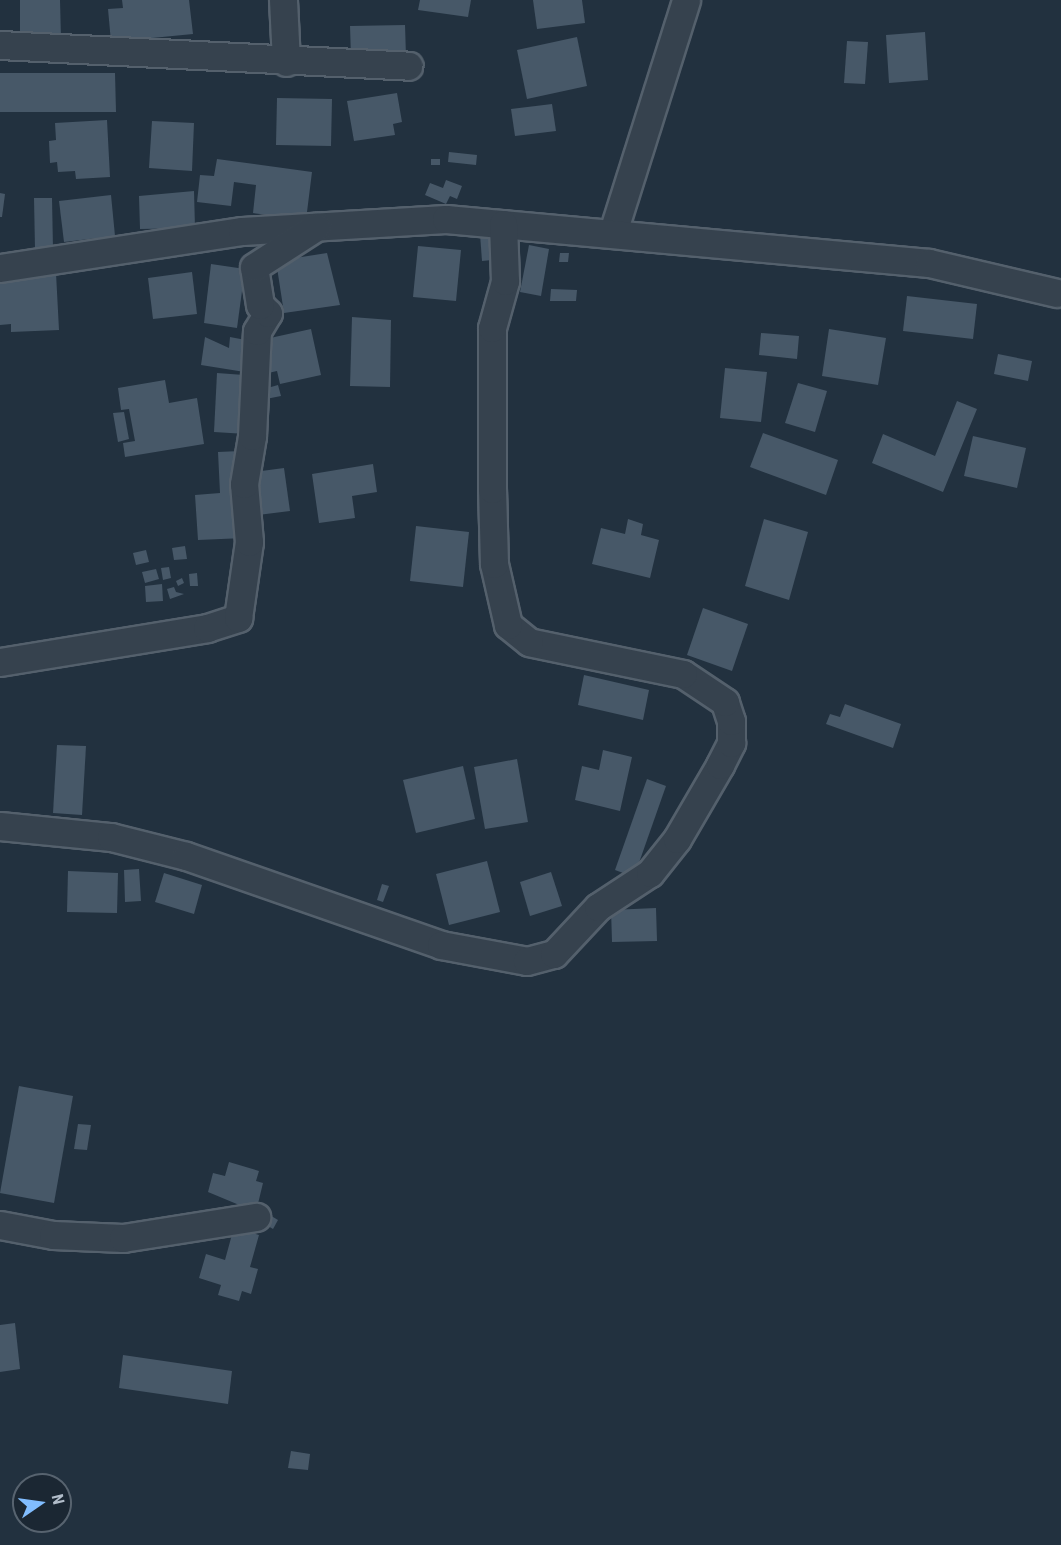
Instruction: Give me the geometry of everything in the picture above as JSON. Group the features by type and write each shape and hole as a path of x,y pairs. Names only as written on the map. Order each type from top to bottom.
{"street":[{"path":"283,0 286,62"},
{"path":"613,232 686,0"},
{"path":"0,45 176,50 286,62 408,66"},
{"path":"0,268 242,231 446,219 613,232 929,263 1057,293"},
{"path":"0,826 111,837 186,856 441,945 527,961 554,954 598,907 650,873 677,839 720,765 731,742 731,721 725,702 683,674 570,653 529,642 508,625 494,564 492,489 492,328 505,281 503,224"},
{"path":"0,662 218,626 238,618 249,542 244,484 252,436 257,331 268,313 260,304 254,267 318,226"},
{"path":"0,1225 52,1235 123,1238 256,1217"}],"building":[{"path":"20,0 60,0 61,39 20,34"},
{"path":"122,0 189,0 193,34 111,42 108,9 123,8"},
{"path":"420,0 471,0 468,17 418,10"},
{"path":"533,0 582,0 585,23 537,29"},
{"path":"405,25 406,56 351,58 350,26"},
{"path":"925,32 928,80 889,83 886,35"},
{"path":"577,37 587,86 527,99 517,50"},
{"path":"847,41 868,42 865,84 844,83"},
{"path":"0,73 115,73 116,112 0,112"},
{"path":"397,93 402,122 393,124 395,135 354,141 347,101"},
{"path":"277,98 332,99 331,146 276,145"},
{"path":"552,104 556,131 515,136 511,109"},
{"path":"107,120 110,177 76,179 75,171 58,172 57,162 50,163 49,141 56,140 55,123"},
{"path":"152,121 194,123 192,171 149,168"},
{"path":"449,152 477,155 476,165 448,162"},
{"path":"217,159 312,172 306,220 253,213 256,185 234,182 231,206 197,202 200,175 214,176"},
{"path":"431,159 440,159 440,165 431,165"},
{"path":"446,180 462,186 457,199 450,196 446,204 425,195 430,183 443,188"},
{"path":"194,191 195,228 140,229 139,196"},
{"path":"0,193 5,194 2,217 0,217"},
{"path":"111,195 115,236 64,242 59,201"},
{"path":"34,198 52,198 53,249 35,249"},
{"path":"499,232 502,259 482,261 480,234"},
{"path":"529,245 549,249 541,296 520,292"},
{"path":"418,246 461,250 456,301 413,297"},
{"path":"327,253 340,305 284,313 276,261"},
{"path":"560,253 569,253 568,262 559,262"},
{"path":"211,264 245,269 237,328 204,323"},
{"path":"192,272 197,314 153,319 148,278"},
{"path":"56,273 59,330 11,332 11,324 0,325 0,276"},
{"path":"551,289 577,290 576,301 550,301"},
{"path":"907,296 977,304 973,339 903,331"},
{"path":"352,317 391,320 390,387 350,386"},
{"path":"311,329 321,375 280,384 277,371 268,373 261,340"},
{"path":"829,329 886,338 878,385 822,376"},
{"path":"761,333 799,336 797,359 759,355"},
{"path":"205,337 229,348 230,337 256,342 251,373 201,365"},
{"path":"998,354 1032,361 1028,381 994,374"},
{"path":"725,368 767,372 761,422 720,418"},
{"path":"217,373 244,375 246,434 214,432"},
{"path":"165,380 169,403 197,398 204,444 125,457 123,443 135,441 129,409 121,410 118,388"},
{"path":"798,383 827,391 815,432 785,423"},
{"path":"278,385 281,396 266,399 264,389"},
{"path":"957,401 977,409 943,492 872,463 883,434 935,456"},
{"path":"124,412 129,439 118,442 113,413"},
{"path":"763,433 838,460 826,495 750,467"},
{"path":"973,436 1026,448 1017,488 964,476"},
{"path":"240,451 244,538 198,540 195,495 220,493 218,452"},
{"path":"373,464 377,492 352,496 355,518 319,523 312,474"},
{"path":"284,468 290,511 249,516 247,473"},
{"path":"628,519 643,524 641,535 659,540 650,578 592,564 601,528 625,534"},
{"path":"764,519 808,532 789,600 745,586"},
{"path":"416,526 469,532 463,587 410,581"},
{"path":"185,546 187,559 174,560 172,548"},
{"path":"146,550 149,562 136,565 133,553"},
{"path":"169,567 171,578 163,580 161,568"},
{"path":"156,569 159,579 145,583 142,572"},
{"path":"197,573 198,586 190,586 189,574"},
{"path":"182,578 184,583 178,586 176,581"},
{"path":"162,584 163,601 146,602 145,586"},
{"path":"174,587 176,592 184,594 170,599 167,589"},
{"path":"703,608 748,624 732,671 687,655"},
{"path":"584,675 649,690 643,720 578,705"},
{"path":"845,704 901,724 893,748 826,724 830,714 840,717"},
{"path":"57,745 86,746 82,815 53,813"},
{"path":"603,750 632,757 620,811 575,800 582,766 599,770"},
{"path":"517,759 528,822 485,829 474,767"},
{"path":"463,766 475,819 416,833 403,780"},
{"path":"647,779 666,786 634,877 615,870"},
{"path":"487,861 500,912 449,925 436,874"},
{"path":"139,869 141,901 125,902 124,870"},
{"path":"68,871 118,873 117,913 67,912"},
{"path":"551,872 562,906 530,916 520,882"},
{"path":"164,873 202,885 194,914 155,902"},
{"path":"382,884 389,886 383,902 377,900"},
{"path":"656,908 657,941 612,942 611,910"},
{"path":"19,1086 73,1096 54,1203 0,1193"},
{"path":"78,1124 91,1125 87,1150 74,1149"},
{"path":"229,1162 259,1171 256,1181 263,1183 256,1212 208,1192 213,1173 225,1176"},
{"path":"268,1214 278,1220 273,1229 263,1223"},
{"path":"234,1227 259,1235 250,1267 258,1269 251,1294 242,1291 239,1301 218,1295 221,1285 199,1278 206,1254 225,1260"},
{"path":"15,1323 20,1369 0,1372 0,1325"},
{"path":"123,1355 232,1371 228,1404 119,1388"},
{"path":"291,1451 310,1454 308,1470 288,1468"}]}
